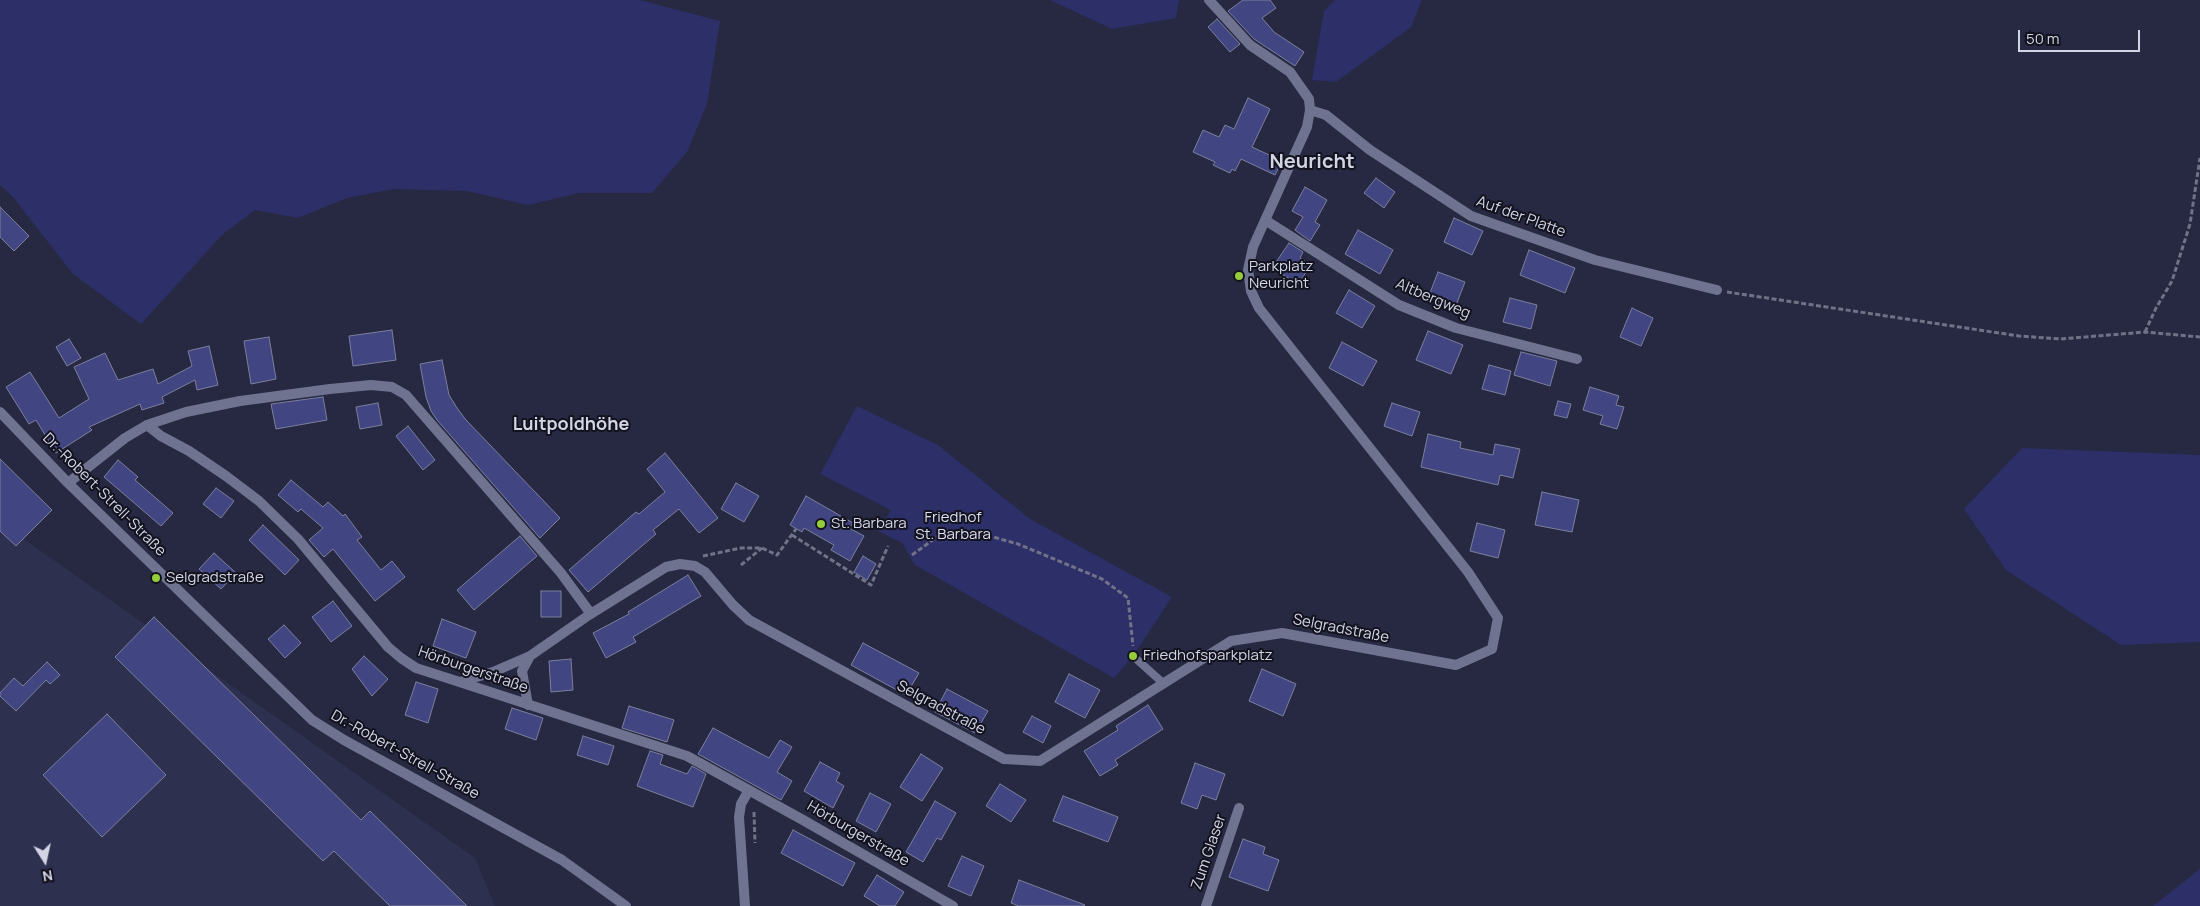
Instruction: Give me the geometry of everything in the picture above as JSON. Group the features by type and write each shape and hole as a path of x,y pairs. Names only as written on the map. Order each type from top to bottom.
{"street":[{"path":"1209,0 1250,45 1290,72 1309,99 1310,110 1307,127 1265,220"},
{"name":"Auf der Platte","path":"1310,110 1326,115 1370,150 1471,216 1595,260 1717,290"},
{"name":"Altbergweg","path":"1265,220 1399,305 1456,328 1577,359"},
{"name":"Selgradstraße","path":"460,682 492,672 530,656 591,614 666,567 680,564 695,566 705,572 733,606 749,620 1004,759 1040,761 1231,641 1282,633 1456,665 1492,649 1498,618 1468,572 1258,308 1248,270 1253,247 1265,220"},
{"path":"68,483 125,438 147,425 186,412 240,401 371,385 392,387 406,395 561,573 591,614"},
{"name":"Dr.-Robert-Strell-Straße","path":"0,412 68,483 312,720 344,740 562,860 626,906"},
{"name":"Hörburgerstraße","path":"147,425 161,436 226,476 259,501 298,539 388,647 416,668 687,756 953,906"},
{"path":"528,705 522,671 530,656"},
{"path":"745,906 739,817 741,804 749,790"},
{"name":"Zum Glaser","path":"1206,906 1239,808"}],"lane":[{"path":"1132,656 1163,683"}],"path":[{"path":"2145,332 2156,308 2172,282 2190,224 2200,158"},
{"path":"1717,290 2019,336 2061,339 2145,332 2200,337"},
{"path":"700,556 741,548 762,548 777,555 796,528"},
{"path":"912,555 944,532 986,535 1018,544 1102,579 1128,598 1132,620 1132,656"},
{"path":"792,535 871,585 888,546"},
{"path":"741,564 762,548"}],"shaded area":[{"path":"0,522 475,858 495,906 0,906"}],"green space":[{"path":"0,0 640,0 720,21 707,104 687,152 652,193 579,193 528,205 467,191 394,189 347,198 298,218 255,210 223,234 141,324 73,274 12,196 0,185"},
{"path":"1050,0 1179,0 1176,18 1112,29"},
{"path":"1335,0 1422,0 1411,27 1336,82 1312,80 1324,11"},
{"name":"Friedhof St. Barbara","path":"857,406 938,445 1030,519 1172,597 1133,656 1114,678 915,565 902,543 878,531 891,510 820,474"},
{"path":"2022,448 2200,455 2200,642 2121,645 2006,570 1964,509"},
{"path":"2200,869 2200,906 2153,906"}],"building":[{"path":"1243,0 1270,0 1276,8 1262,18 1274,32 1304,52 1295,66 1254,39 1228,11"},
{"path":"1217,19 1240,44 1230,52 1208,27"},
{"path":"1248,98 1270,109 1252,147 1282,161 1275,175 1241,159 1235,171 1232,169 1230,173 1213,165 1215,162 1193,152 1203,130 1219,137 1225,125 1234,129"},
{"path":"1376,178 1395,192 1384,208 1364,193"},
{"path":"1305,187 1327,200 1315,222 1320,225 1310,241 1295,230 1303,217 1292,211"},
{"path":"0,207 29,236 14,251 0,237"},
{"path":"1454,218 1483,231 1472,255 1444,242"},
{"path":"1358,230 1393,250 1380,274 1345,254"},
{"path":"1289,243 1303,252 1300,258 1311,265 1298,284 1272,268"},
{"path":"1529,250 1575,268 1565,293 1520,275"},
{"path":"1438,272 1465,282 1455,308 1428,298"},
{"path":"1349,290 1375,306 1362,328 1336,313"},
{"path":"1510,298 1537,305 1531,329 1503,322"},
{"path":"1632,308 1653,318 1641,346 1620,337"},
{"path":"392,330 396,360 353,366 349,336"},
{"path":"1428,331 1463,345 1451,374 1416,360"},
{"path":"269,337 276,379 251,384 244,341"},
{"path":"69,339 81,358 67,366 56,347"},
{"path":"1342,342 1377,361 1363,386 1329,368"},
{"path":"209,346 218,385 197,390 195,380 162,397 164,403 142,410 140,404 89,427 92,430 56,453 36,420 29,424 6,387 30,372 59,418 89,399 74,367 105,353 118,380 153,369 158,384 192,366 188,351"},
{"path":"1521,352 1557,361 1550,386 1514,375"},
{"path":"442,360 449,395 457,408 466,420 560,518 540,538 431,411 426,397 420,364"},
{"path":"1489,365 1511,371 1505,395 1482,389"},
{"path":"1590,387 1619,396 1616,405 1624,407 1617,429 1600,424 1603,416 1583,410"},
{"path":"323,397 327,420 276,429 271,404"},
{"path":"1558,401 1571,404 1567,418 1554,415"},
{"path":"378,403 382,425 360,429 356,407"},
{"path":"1392,403 1420,412 1412,436 1384,426"},
{"path":"408,426 435,460 423,470 396,436"},
{"path":"1428,434 1461,442 1460,448 1493,455 1495,444 1520,449 1513,478 1500,475 1498,485 1421,467"},
{"path":"665,453 718,518 699,533 679,509 653,530 656,534 588,592 569,570 636,512 639,514 665,492 647,469"},
{"path":"0,459 52,510 16,546 0,531"},
{"path":"118,460 138,477 135,480 173,513 161,526 104,477"},
{"path":"291,480 323,507 328,502 343,516 345,514 362,537 357,540 381,570 392,561 405,577 375,601 333,549 324,557 309,540 323,528 301,509 298,512 278,495"},
{"path":"736,483 759,496 744,522 721,509"},
{"path":"216,488 234,501 221,518 203,504"},
{"path":"1542,492 1579,500 1572,532 1535,525"},
{"name":"St. Barbara","path":"806,496 853,523 849,528 864,536 850,561 831,550 834,545 804,528 802,532 790,525"},
{"path":"1477,523 1505,530 1498,558 1470,551"},
{"path":"263,525 299,560 285,575 249,540"},
{"path":"520,536 537,556 474,610 457,590"},
{"path":"214,553 236,573 221,589 199,569"},
{"path":"863,556 876,564 867,580 854,572"},
{"path":"688,575 701,596 633,637 636,642 606,658 593,633 629,614 628,612"},
{"path":"541,591 561,591 561,617 541,617"},
{"path":"333,601 352,626 331,642 312,617"},
{"path":"154,617 361,820 370,811 467,906 390,906 334,851 323,861 115,657"},
{"path":"442,619 476,632 466,658 433,646"},
{"path":"284,625 301,643 285,658 268,639"},
{"path":"863,643 919,673 906,695 851,665"},
{"path":"364,656 388,679 372,696 352,669"},
{"path":"571,659 573,690 551,692 549,661"},
{"path":"47,662 60,675 50,684 46,680 16,711 0,696 0,693 14,678 23,686"},
{"path":"1262,669 1296,684 1283,716 1249,701"},
{"path":"1069,674 1100,690 1085,718 1055,702"},
{"path":"416,682 438,689 428,723 405,715"},
{"path":"947,689 988,711 975,733 935,712"},
{"path":"1148,705 1163,729 1115,760 1118,765 1100,776 1084,751 1118,730 1116,726"},
{"path":"629,706 674,720 667,742 622,728"},
{"path":"512,708 543,718 536,740 505,729"},
{"path":"107,714 166,775 102,837 43,775"},
{"path":"1032,716 1051,726 1043,743 1023,732"},
{"path":"713,728 769,758 780,740 792,747 777,772 792,781 781,800 698,754"},
{"path":"583,736 614,746 608,765 577,755"},
{"path":"650,751 663,755 660,764 687,774 692,766 706,774 693,807 637,786"},
{"path":"921,754 943,768 922,801 900,787"},
{"path":"820,762 840,773 836,781 844,786 833,808 804,791"},
{"path":"1195,763 1225,774 1216,800 1202,795 1197,809 1181,803"},
{"path":"1000,784 1026,800 1011,822 986,806"},
{"path":"870,793 891,804 876,832 856,821"},
{"path":"1063,796 1118,817 1108,842 1053,821"},
{"path":"935,801 956,813 941,840 937,838 923,862 906,852"},
{"path":"793,830 855,863 843,886 781,853"},
{"path":"1243,839 1265,847 1263,854 1279,860 1268,891 1229,877"},
{"path":"962,856 984,866 971,896 948,886"},
{"path":"877,875 904,892 895,906 880,906 864,896"},
{"path":"1019,880 1085,905 1019,906 1011,903"}],"place":[{"name":"Parkplatz Neuricht","path":"1239,276"},
{"name":"St. Barbara","path":"821,524"},
{"name":"Selgradstraße","path":"156,578"},
{"name":"Friedhofsparkplatz","path":"1133,656"}],"district":[{"name":"Neuricht","path":"1312,162"},
{"name":"Luitpoldhöhe","path":"571,425"}]}
